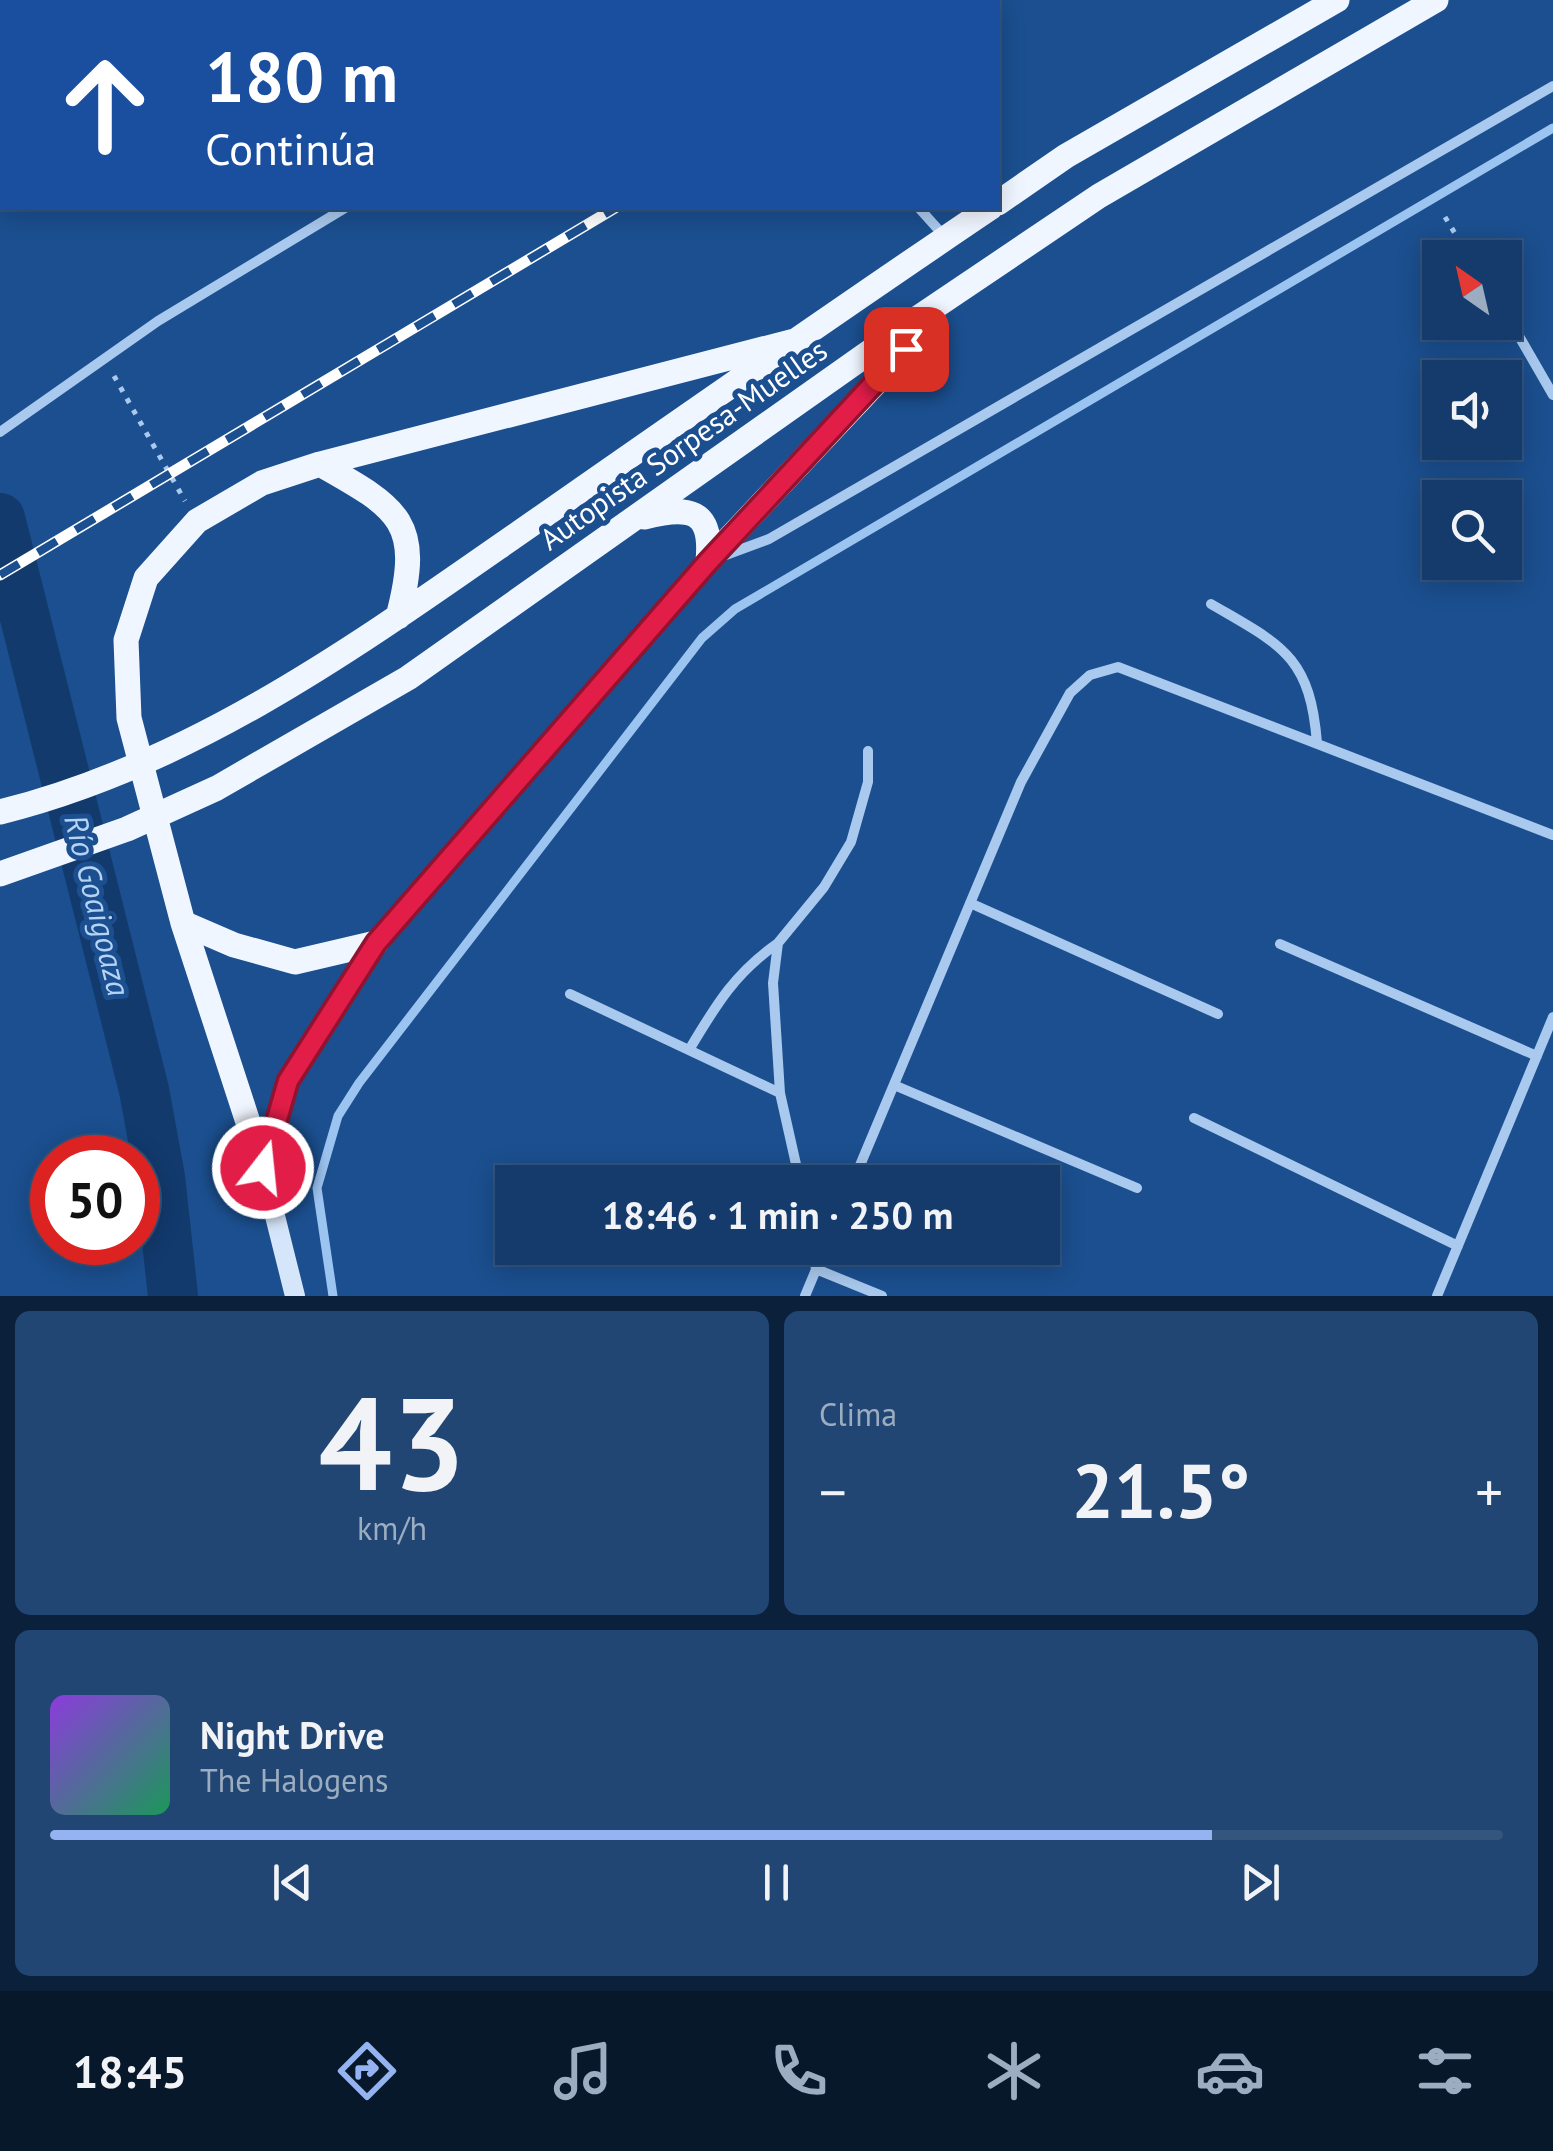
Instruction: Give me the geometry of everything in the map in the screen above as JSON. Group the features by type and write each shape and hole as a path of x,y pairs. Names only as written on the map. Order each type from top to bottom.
{"main road":[{"path":"1000,202 1066,156 1336,0"},
{"name":"Autopista Sorpesa-Muelles","path":"0,874 127,830 217,788 408,678 1099,196 1436,0"},
{"name":"Autopista Sorpesa-Muelles","path":"0,812 54,799 192,742 373,636 987,210"},
{"path":"263,1168 288,1081 376,943 708,562 883,372 977,278"},
{"path":"295,1296 263,1168 183,923 129,718 126,640 146,578 197,521 262,483 320,464 794,342"},
{"path":"320,464 376,496 401,522 410,550 398,618"},
{"path":"629,521 675,510 698,515 708,529 708,562"},
{"path":"183,923 234,945 294,962 376,943"}],"street":[{"path":"708,562 770,539 1553,86"},
{"path":"0,432 158,321 342,210"},
{"path":"921,210 945,238"},
{"path":"1521,340 1553,395"},
{"path":"1211,604 1277,643 1296,665 1314,708 1317,743"},
{"path":"859,1165 1020,782 1070,693 1090,674 1118,666 1553,834"},
{"path":"689,1050 723,993 750,963 778,943 824,887 850,842 868,782 868,751"},
{"path":"970,903 1218,1014"},
{"path":"778,943 774,983 780,1092 796,1165"},
{"path":"1280,944 1537,1056"},
{"path":"570,994 780,1092"},
{"path":"1437,1296 1537,1056 1548,1044 1553,1017"},
{"path":"894,1085 1137,1188"},
{"path":"1194,1118 1458,1246"},
{"path":"815,1265 816,1269"},
{"path":"805,1296 818,1265"},
{"path":"816,1269 882,1296"}],"path":[{"path":"1445,217 1459,240"},
{"path":"105,360 197,521"}],"waterway":[{"path":"333,1296 317,1188 338,1116 359,1083 702,638 735,609 1553,128"},
{"name":"Río Goaigoaza","path":"0,518 144,1090 160,1177 173,1296"}],"railway":[{"path":"0,575 612,210"}],"route":[{"path":"263,1168 288,1081 376,943 708,562 906,349"}]}
